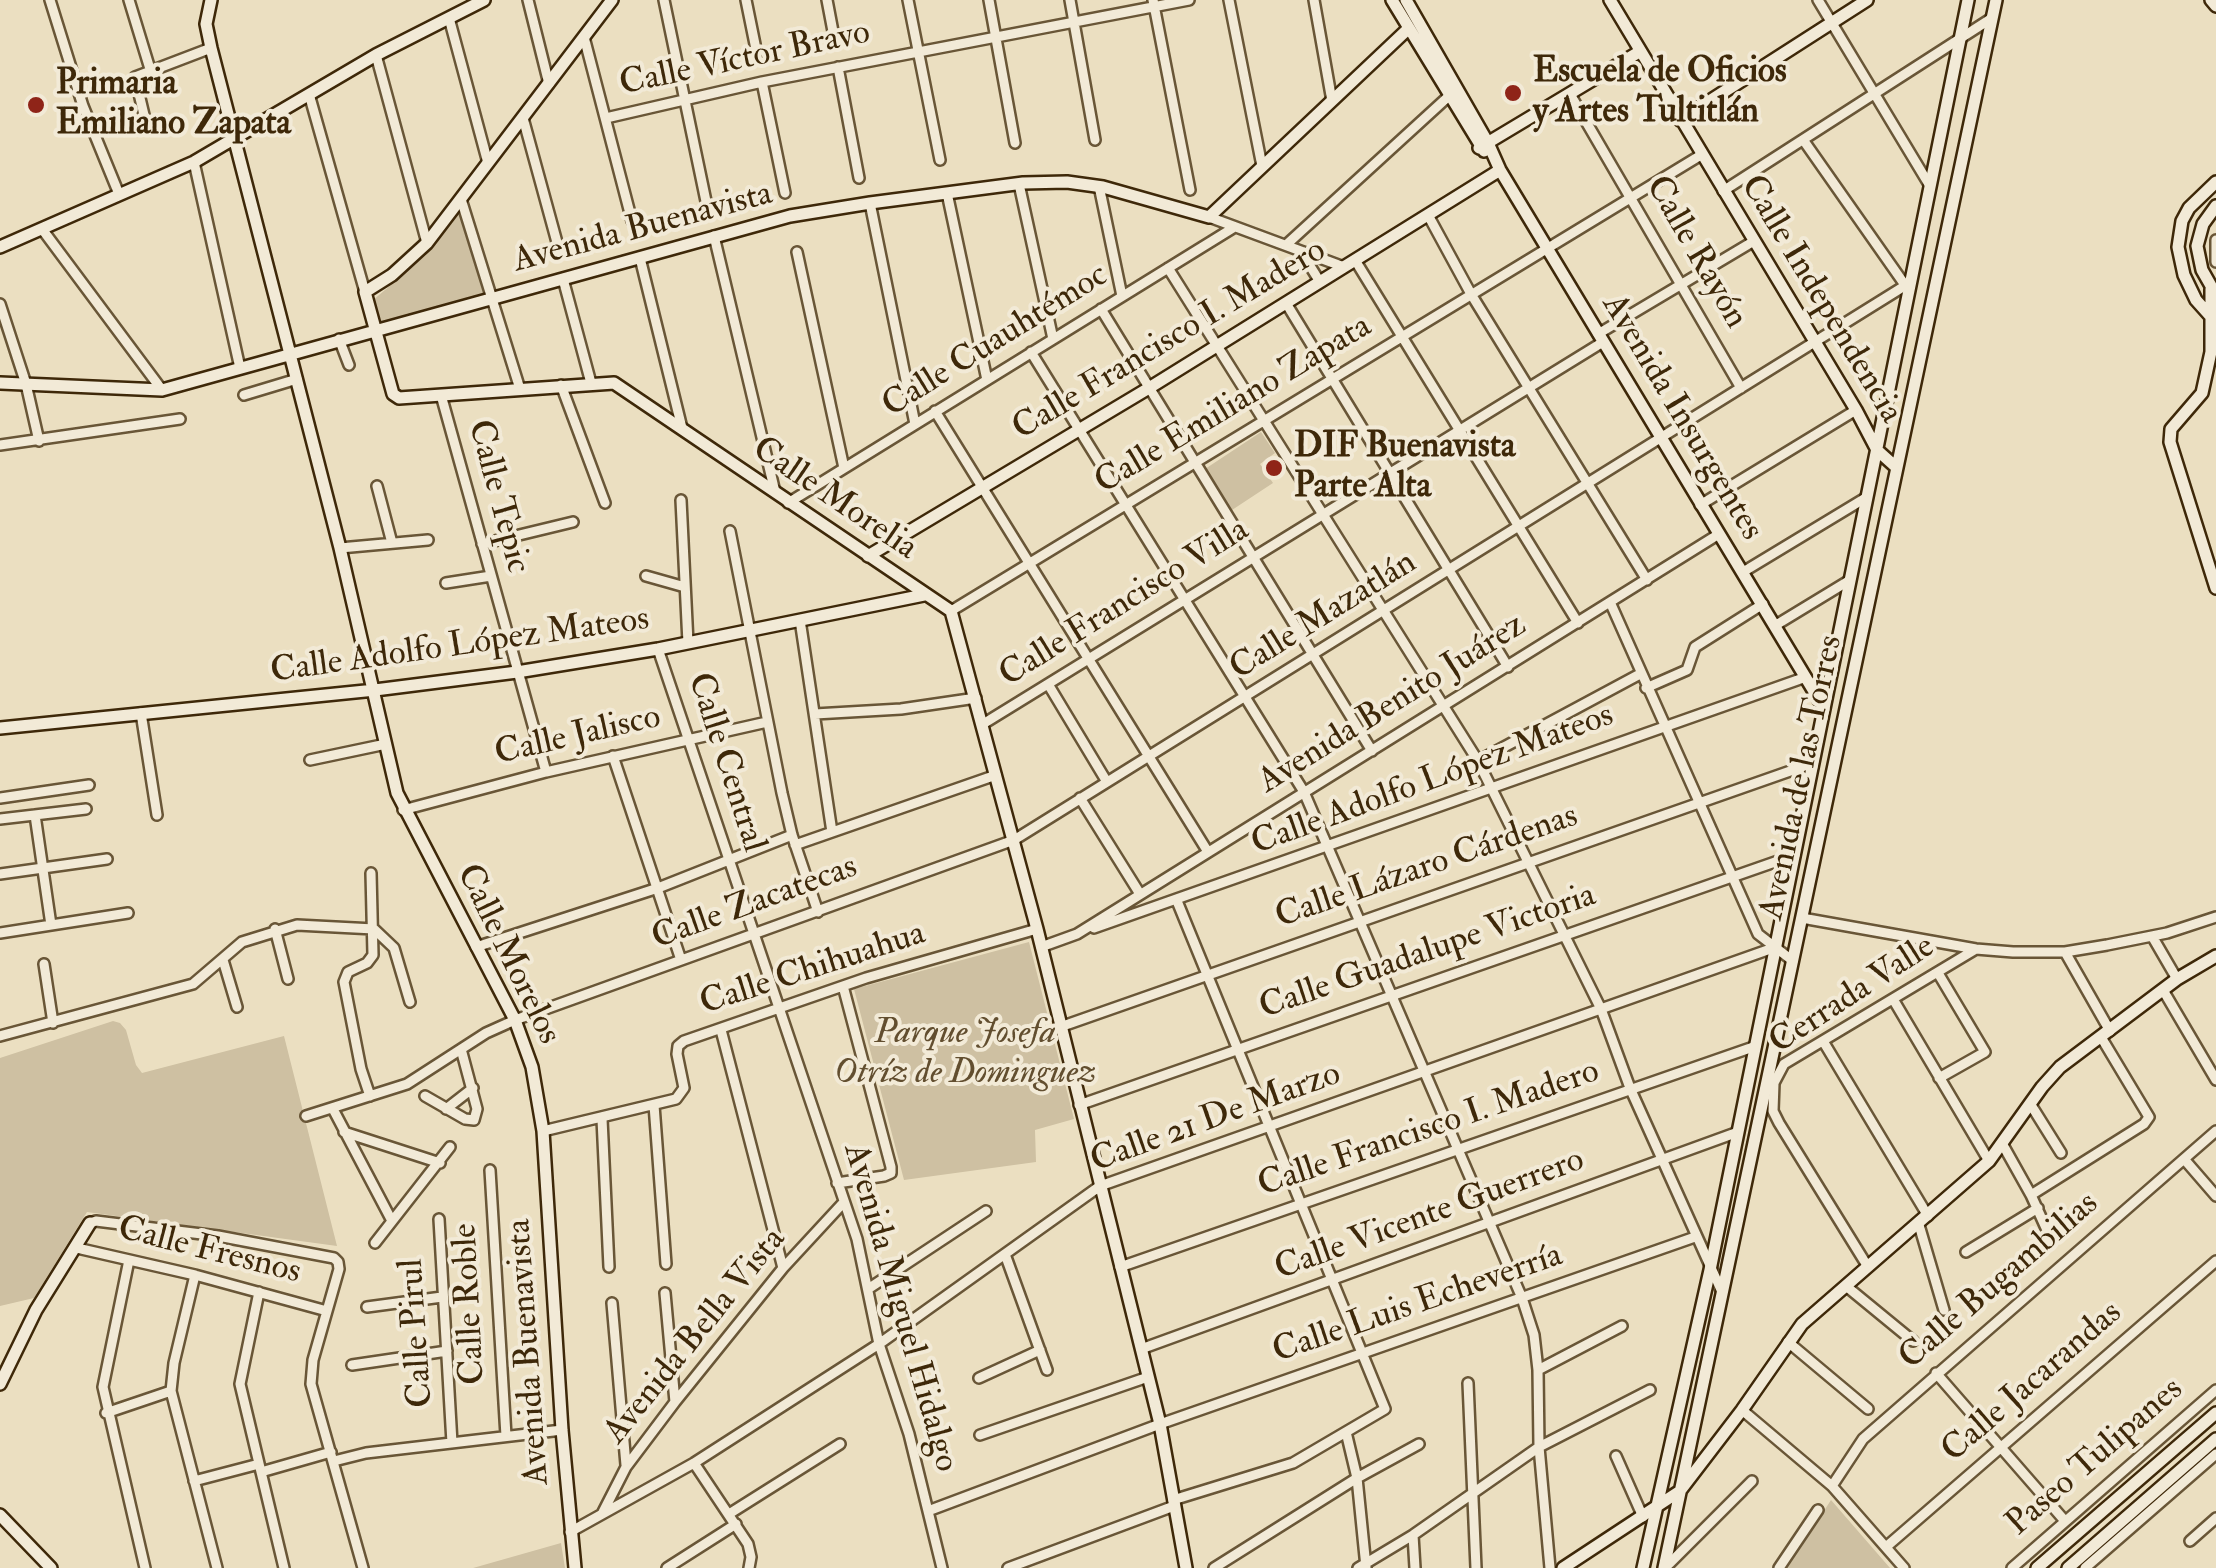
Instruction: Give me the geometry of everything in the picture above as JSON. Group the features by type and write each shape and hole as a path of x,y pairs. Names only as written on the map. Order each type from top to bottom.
{"main road":[{"name":"Calle Morelos","path":"210,0 206,24 403,810 515,1020 532,1067 543,1131"},
{"path":"0,247 194,162 376,55 484,0"},
{"name":"Calle Independencia","path":"1610,0 1877,450 1897,468"},
{"path":"1680,120 1867,0"},
{"name":"Avenida de las Torres","path":"1643,1568 1710,1270 1968,0"},
{"name":"Avenida de las Torres","path":"1664,1568 1996,0"},
{"path":"2211,0 2216,6"},
{"name":"Avenida Insurgentes","path":"1399,1 1409,28 1500,170 1824,708"},
{"name":"Avenida Insurgentes","path":"1399,1 1486,149"},
{"path":"590,383 396,397 365,292 392,275 427,243 609,2"},
{"path":"1209,217 1409,28"},
{"path":"1486,149 1639,52"},
{"name":"Calle Francisco I. Madero","path":"868,556 1149,388 1500,170"},
{"name":"Avenida Buenavista","path":"0,382 162,390 714,236 790,216 870,203 1019,184 1067,182 1099,186 1209,217"},
{"path":"2213,320 2196,300 2184,275 2178,247 2182,221 2189,208 2216,182"},
{"path":"2216,206 2203,224 2196,246 2202,270 2214,292 2214,351 2202,394 2171,429 2170,442 2216,588"},
{"name":"Calle Morelia","path":"590,383 614,382 950,611"},
{"name":"Calle Adolfo López Mateos","path":"0,728 518,672 658,649 924,595"},
{"path":"950,611 1037,929 1160,1424 1186,1568"},
{"path":"1563,1568 1680,1491 1788,1342 1816,1310 1989,1161 2060,1067 2177,979 2213,962"},
{"name":"Avenida Buenavista","path":"543,1131 575,1568"},
{"path":"0,1384 36,1310 90,1223"},
{"path":"2037,1568 2216,1413"},
{"path":"2068,1568 2216,1440"},
{"path":"0,1515 51,1568"}],"street":[{"path":"50,0 83,106 119,194"},
{"path":"129,0 150,69"},
{"path":"528,0 549,84"},
{"path":"664,0 707,206"},
{"path":"746,0 757,54"},
{"path":"827,0 835,42"},
{"path":"908,0 940,160"},
{"path":"989,0 1016,142"},
{"path":"1070,0 1095,140"},
{"name":"Calle Víctor Bravo","path":"606,118 762,82 1154,3 1190,0"},
{"path":"1229,0 1262,166"},
{"path":"1314,0 1332,101"},
{"path":"1818,0 1930,186"},
{"path":"1154,3 1190,190"},
{"path":"449,18 488,163"},
{"path":"1723,191 1992,18"},
{"path":"584,37 632,221"},
{"path":"145,119 135,77 212,48"},
{"path":"376,55 427,243"},
{"path":"838,68 859,178"},
{"path":"762,82 785,193"},
{"path":"308,94 365,292"},
{"name":"Calle Rayón","path":"1570,94 1741,388"},
{"path":"1286,245 1450,95"},
{"path":"523,118 558,246"},
{"path":"1804,141 1908,284"},
{"name":"Calle Emiliano Zapata","path":"950,611 1701,155"},
{"path":"194,162 240,368"},
{"path":"1019,184 1053,339"},
{"path":"1099,186 1122,296"},
{"path":"947,193 987,380"},
{"path":"462,199 520,389"},
{"path":"870,203 915,424"},
{"path":"1428,215 1471,294 1647,580"},
{"name":"Avenida Buenavista","path":"1209,217 1349,264"},
{"name":"Calle Cuauhtémoc","path":"788,503 1234,228"},
{"path":"42,229 162,390"},
{"path":"714,236 775,494"},
{"path":"2216,240 2216,262"},
{"name":"Calle Francisco Villa","path":"983,724 1529,387 1681,284 1754,242"},
{"path":"1300,250 1320,282"},
{"path":"797,252 844,468"},
{"path":"640,258 682,428"},
{"path":"1349,264 1402,336 1578,623"},
{"path":"1168,268 1478,760 1601,1008 1630,1088 1722,1293"},
{"path":"564,278 590,383"},
{"name":"Calle Mazatlán","path":"1014,840 1908,284"},
{"path":"0,304 26,384 39,442"},
{"path":"1286,304 1508,667"},
{"path":"1101,310 1372,751"},
{"path":"340,339 349,365"},
{"path":"1032,352 1304,792 1522,1298 1534,1336 1538,1370 1539,1447 1550,1568"},
{"path":"244,396 297,378"},
{"path":"561,386 604,503"},
{"name":"Calle Tepic","path":"441,395 546,772"},
{"path":"1700,505 1856,410"},
{"path":"934,411 1208,852"},
{"path":"0,445 180,420"},
{"path":"377,486 392,543"},
{"path":"1743,572 1867,497"},
{"path":"680,500 688,643"},
{"path":"482,544 574,522"},
{"path":"730,531 793,840 818,912"},
{"name":"Avenida Benito Juárez","path":"1041,948 1076,934 1719,534"},
{"path":"340,548 428,540"},
{"path":"446,584 491,576"},
{"path":"646,576 685,587"},
{"path":"1776,626 1850,580"},
{"path":"1610,602 1758,934 1793,961"},
{"name":"Calle Adolfo López Mateos","path":"1646,688 1687,670 1695,647 1763,604"},
{"path":"800,620 832,832"},
{"name":"Calle Central","path":"658,649 777,1008"},
{"name":"Calle Adolfo López Mateos","path":"1478,760 1640,674"},
{"name":"Calle Adolfo López Mateos","path":"1076,934 1806,677"},
{"path":"1048,684 1107,782"},
{"path":"815,714 901,709 976,698"},
{"path":"141,713 158,815"},
{"name":"Calle Jalisco","path":"403,810 546,772 768,722"},
{"path":"310,760 386,744"},
{"path":"613,756 680,960"},
{"name":"Calle Lázaro Cárdenas","path":"1060,1027 1813,763"},
{"path":"476,946 996,775"},
{"path":"0,798 88,785"},
{"path":"1080,798 1140,894"},
{"path":"0,819 86,809"},
{"path":"36,815 51,925"},
{"name":"Calle Zacatecas","path":"306,1116 407,1084 515,1020 1014,840"},
{"name":"Calle Guadalupe Victoria","path":"1079,1105 1794,854"},
{"path":"0,874 106,858"},
{"path":"370,1096 344,982 348,972 371,960 371,873"},
{"path":"1008,1568 1174,1503 1292,1463 1385,1409 1177,901"},
{"path":"0,933 128,913"},
{"path":"1802,918 1976,950 2065,952 2152,936 2216,916"},
{"path":"0,1036 194,984 242,942 297,924 374,929 394,948 410,1002"},
{"path":"275,929 288,979"},
{"name":"Calle Chihuahua","path":"654,1104 676,1099 684,1088 678,1046 843,986 1037,929"},
{"path":"2152,936 2177,979"},
{"name":"Calle 21 De Marzo","path":"570,1532 694,1462 879,1344 1100,1186 1776,947"},
{"name":"Cerrada Valle","path":"1868,1267 1778,1123 1772,1096 1778,1072 1784,1064 1976,950"},
{"path":"2031,1195 2144,1124 2148,1117 2065,952"},
{"path":"223,960 237,1007"},
{"path":"44,964 54,1023"},
{"path":"1938,973 1985,1052 1939,1078"},
{"path":"837,1184 890,1173 843,986"},
{"path":"2163,990 2216,1080"},
{"path":"1893,999 1989,1161"},
{"name":"Avenida Miguel Hidalgo","path":"777,1008 858,1239 879,1344 909,1434 942,1568"},
{"path":"721,1030 783,1268"},
{"path":"1823,1041 1923,1220 1944,1310"},
{"name":"Calle Francisco I. Madero","path":"1120,1268 1756,1046"},
{"path":"425,1096 465,1119 474,1120 477,1108 461,1049"},
{"path":"446,1108 473,1088"},
{"path":"543,1131 654,1104 666,1264"},
{"path":"2031,1105 2061,1153"},
{"path":"333,1109 392,1221"},
{"path":"602,1119 609,1267"},
{"name":"Calle Bugambilias","path":"1832,1486 1863,1439 2216,1131"},
{"path":"344,1132 440,1163"},
{"name":"Calle Vicente Guerrero","path":"1141,1350 1738,1132"},
{"path":"2003,1145 2038,1208 2050,1239"},
{"path":"376,1242 450,1146"},
{"path":"2184,1159 2216,1196"},
{"name":"Calle Roble","path":"490,1170 506,1436"},
{"name":"Avenida Bella Vista","path":"602,1514 626,1467 674,1402 783,1268 844,1202"},
{"path":"1966,1252 2038,1208"},
{"path":"868,1289 986,1211"},
{"name":"Calle Pirul","path":"439,1219 452,1443"},
{"path":"90,1223 218,1236 334,1258 338,1262 310,1372 362,1568"},
{"name":"Calle Luis Echeverría","path":"1160,1424 1695,1236"},
{"name":"Calle Fresnos","path":"77,1248 328,1311"},
{"path":"1006,1256 1046,1370"},
{"path":"129,1260 102,1387 145,1568"},
{"name":"Calle Jacarandas","path":"1886,1547 2216,1262"},
{"path":"195,1275 171,1391 217,1568"},
{"path":"1846,1286 1914,1341"},
{"path":"259,1292 239,1375 284,1568"},
{"path":"664,1293 674,1402"},
{"path":"367,1306 442,1297"},
{"path":"612,1303 626,1467"},
{"path":"1538,1370 1622,1326"},
{"path":"1788,1342 1868,1409"},
{"path":"352,1364 447,1350"},
{"path":"979,1378 1040,1350"},
{"path":"1936,1372 2065,1521"},
{"path":"980,1435 1148,1377"},
{"path":"1468,1382 1476,1568"},
{"path":"1346,1432 1357,1478 1363,1566 1539,1447 1650,1390"},
{"name":"Paseo Tulipanes","path":"2012,1568 2216,1390"},
{"path":"106,1412 171,1391"},
{"path":"1742,1410 1832,1486 1904,1568"},
{"path":"928,1511 1160,1424"},
{"path":"194,1481 333,1457 562,1430"},
{"path":"729,1514 840,1444"},
{"path":"1214,1568 1419,1444"},
{"path":"2084,1568 2216,1454"},
{"path":"1616,1456 1643,1517"},
{"path":"694,1462 748,1544 748,1568"},
{"path":"1664,1568 1752,1481"},
{"path":"1779,1568 1818,1510"},
{"path":"2190,1541 2216,1518"},
{"path":"667,1568 736,1524"},
{"path":"1412,1534 1414,1568"},
{"path":"142,1554 154,1568"}],"green space":[{"path":"460,211 484,296 379,326 372,301 426,255"},
{"path":"1261,432 1275,453 1260,464 1273,483 1232,510 1205,469"},
{"name":"Parque Josefa Otríz de Dominguez","path":"1029,942 1074,1119 1035,1130 1036,1162 904,1180 854,989"},
{"path":"113,1021 126,1030 142,1073 284,1036 337,1246 87,1212 34,1298 0,1306 0,1058"},
{"path":"1831,1500 1890,1568 1787,1568"},
{"path":"561,1543 565,1568 473,1568"}],"place":[{"name":"Escuela de Oficios y Artes Tultitlán","path":"1513,93"},
{"name":"Primaria Emiliano Zapata","path":"36,105"},
{"name":"DIF Buenavista Parte Alta","path":"1274,468"}]}
